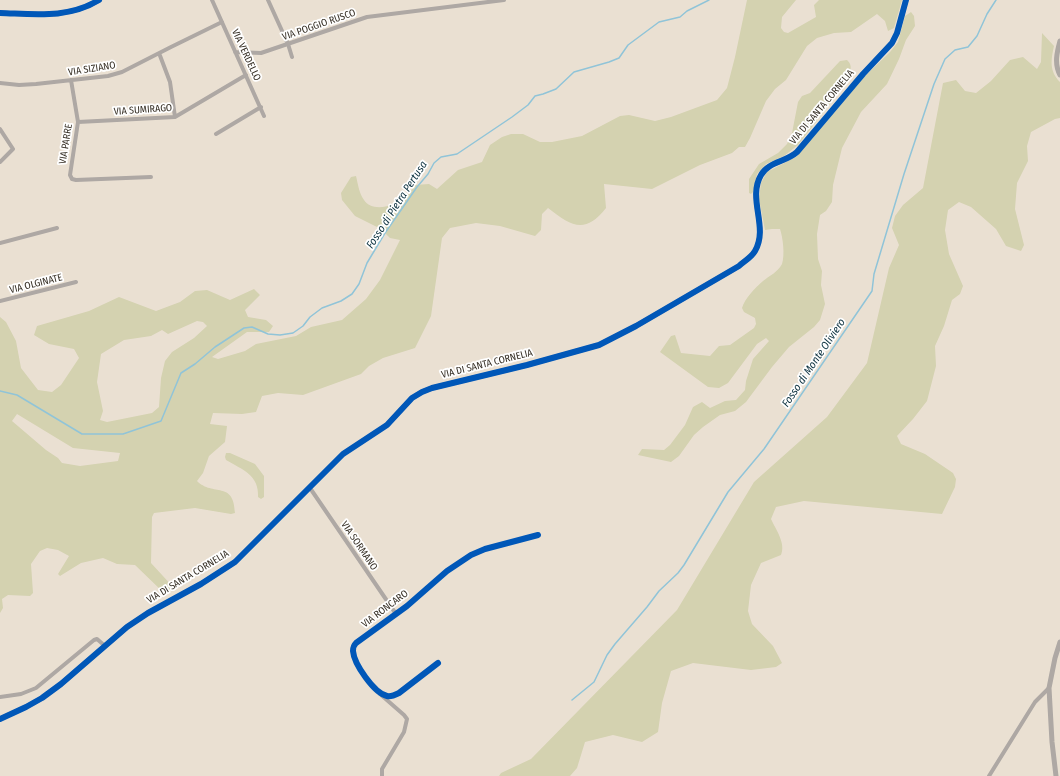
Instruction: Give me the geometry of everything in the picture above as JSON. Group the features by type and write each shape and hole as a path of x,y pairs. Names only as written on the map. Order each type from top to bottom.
{"street":[{"path":"0,13 57,14 78,10 99,0"},
{"name":"VIA VERDELLO","path":"212,0 264,116"},
{"path":"268,0 288,44 292,57"},
{"name":"VIA POGGIO RUSCO","path":"235,52 261,53 367,17 504,0"},
{"name":"VIA DI SANTA CORNELIA","path":"0,719 42,698 61,684 127,627 148,613 201,584 235,562 344,454 387,425 408,401 422,392 432,388 527,365 598,345 636,326 739,266 748,259 756,249 760,234 756,192 761,174 769,166 788,159 797,152 863,74 890,46 897,33 906,0"},
{"name":"VIA SIZIANO","path":"0,83 19,85 108,76 122,72 222,22"},
{"path":"1060,41 1056,61 1060,75"},
{"path":"159,53 170,82 175,117"},
{"name":"VIA SUMIRAGO","path":"78,122 175,117 246,74"},
{"name":"VIA PARRE","path":"71,80 78,122 70,175 72,179 152,177"},
{"path":"216,134 261,107"},
{"path":"0,129 13,149 0,162"},
{"path":"0,243 57,228"},
{"name":"VIA OLGINATE","path":"0,301 76,282"},
{"name":"VIA SORMANO","path":"310,488 396,614"},
{"name":"VIA RONCARO","path":"377,692 357,662 354,653 356,642 407,606 447,571 470,555 490,547 538,534"},
{"path":"0,697 21,694 36,688 94,640 97,639 105,646"},
{"path":"1056,776 1052,742 1049,688 1060,642"},
{"path":"377,692 386,696 394,696 438,663"},
{"path":"989,776 1035,702 1049,688"},
{"path":"377,692 407,719 404,732 382,769 382,776"}],"shaded area":[{"path":"747,0 796,0 782,17 781,28 784,32 788,33 816,17 814,5 819,0 902,0 894,28 888,31 885,21 877,14 851,32 834,33 817,38 807,46 786,80 775,89 766,101 745,147 739,147 732,153 700,165 652,189 604,184 606,208 591,222 584,225 571,223 548,208 542,214 541,230 535,236 500,226 476,223 450,228 442,238 431,316 415,348 383,358 369,366 361,374 303,395 278,393 262,396 256,412 242,414 213,413 210,424 227,426 225,442 209,456 203,473 197,481 203,486 222,491 231,496 234,503 235,513 231,514 195,508 154,513 152,517 151,563 174,588 164,593 135,565 117,564 103,558 81,563 60,576 58,574 69,556 58,550 47,548 40,551 31,564 33,593 30,596 8,595 2,599 3,608 0,613 0,317 6,322 16,341 21,368 38,390 52,392 61,385 79,358 74,349 49,344 34,335 37,326 89,311 119,297 156,311 180,302 195,291 207,290 230,300 254,289 260,295 245,310 248,317 266,320 273,326 269,332 247,332 212,357 218,359 245,351 256,344 296,336 311,327 342,320 366,299 380,280 400,240 390,238 381,229 355,216 342,200 341,193 351,177 356,176 361,194 368,204 384,207 402,200 415,185 429,184 437,189 458,170 482,162 490,145 502,137 511,134 523,134 540,142 552,142 582,136 620,116 629,115 655,121 671,117 717,100 727,88","holes":["197,321 203,322 207,326 194,338 172,352 165,361 161,378 159,407 152,413 107,422 100,420 103,411 97,382 101,354 124,340 151,336 162,330 168,334","17,414 73,448 120,453 118,461 80,466 62,463 58,458 46,450 12,421"]},
{"path":"911,12 914,16 915,26 906,40 887,84 861,112 842,148 833,185 832,202 826,211 820,215 817,234 818,259 822,271 821,285 825,304 820,320 814,327 789,347 746,402 735,411 720,415 703,427 694,435 679,456 671,462 638,455 642,449 664,450 670,445 685,425 693,407 702,402 710,408 725,401 736,400 745,390 746,381 753,359 769,341 766,338 757,344 728,383 719,388 708,387 660,352 671,336 675,335 681,353 710,356 719,346 730,345 754,328 756,324 755,318 744,312 742,308 743,304 763,281 776,272 782,264 783,256 783,242 780,229 765,230 759,199 761,183 767,172 796,157 863,78 890,52 898,42 905,16"},
{"path":"1042,33 1054,46 1052,69 1056,78 1060,82 1060,118 1055,119 1031,132 1027,146 1028,161 1017,183 1015,209 1024,245 1021,251 1006,246 996,229 971,207 959,202 948,210 945,230 949,254 963,286 960,294 952,300 944,326 935,346 936,366 927,401 897,436 901,444 925,454 953,473 956,479 955,487 942,514 804,501 776,507 771,519 781,541 781,555 761,563 751,585 748,611 752,624 773,646 782,663 776,667 751,670 693,663 671,671 662,703 658,732 642,742 613,735 585,742 577,768 570,776 499,776 501,773 531,759 677,610 754,482 827,417 867,363 889,268 899,245 892,228 895,216 903,205 923,188 943,83 956,80 965,91 976,93 991,81 1010,60 1023,57 1037,69 1041,62"},
{"path":"847,60 851,67 849,80 845,82 798,145 784,156 766,164 757,174 753,192 751,194 749,193 749,179 759,164 778,153 787,144 792,133 798,102 802,96 810,93 840,61"},
{"path":"226,453 230,453 255,464 264,476 264,497 261,499 258,497 256,483 249,474 226,460"}],"waterway":[{"name":"Fosso di Pietra Pertusa","path":"0,391 17,395 82,434 123,434 161,421 181,373 195,364 215,347 244,328 252,327 268,334 280,335 293,333 303,326 310,317 322,308 341,301 352,294 359,284 367,263 385,233 417,187 428,174 434,163 441,157 457,154 512,117 528,105 535,96 556,89 574,72 619,58 628,45 659,22 680,17 687,11 709,0"},
{"name":"Fosso di Monte Oliviero","path":"572,700 594,682 607,655 615,644 659,591 678,573 684,565 728,492 764,449 872,291 874,274 904,174 934,84 945,59 955,50 968,47 977,36 987,14 996,0"}],"cycle path":[{"path":"0,13 63,13 87,6 99,0"},
{"path":"0,719 42,698 61,684 127,627 148,613 201,584 235,562 343,454 387,425 412,398 432,388 527,365 599,345 636,326 739,266 755,251 759,242 760,232 756,194 757,184 761,175 768,167 797,152 863,74 892,43 897,33 906,0"},
{"path":"438,663 399,693 392,696 387,696 376,690 371,684 357,663 354,657 353,649 356,643 407,606 447,571 471,555 485,549 538,535"}]}
